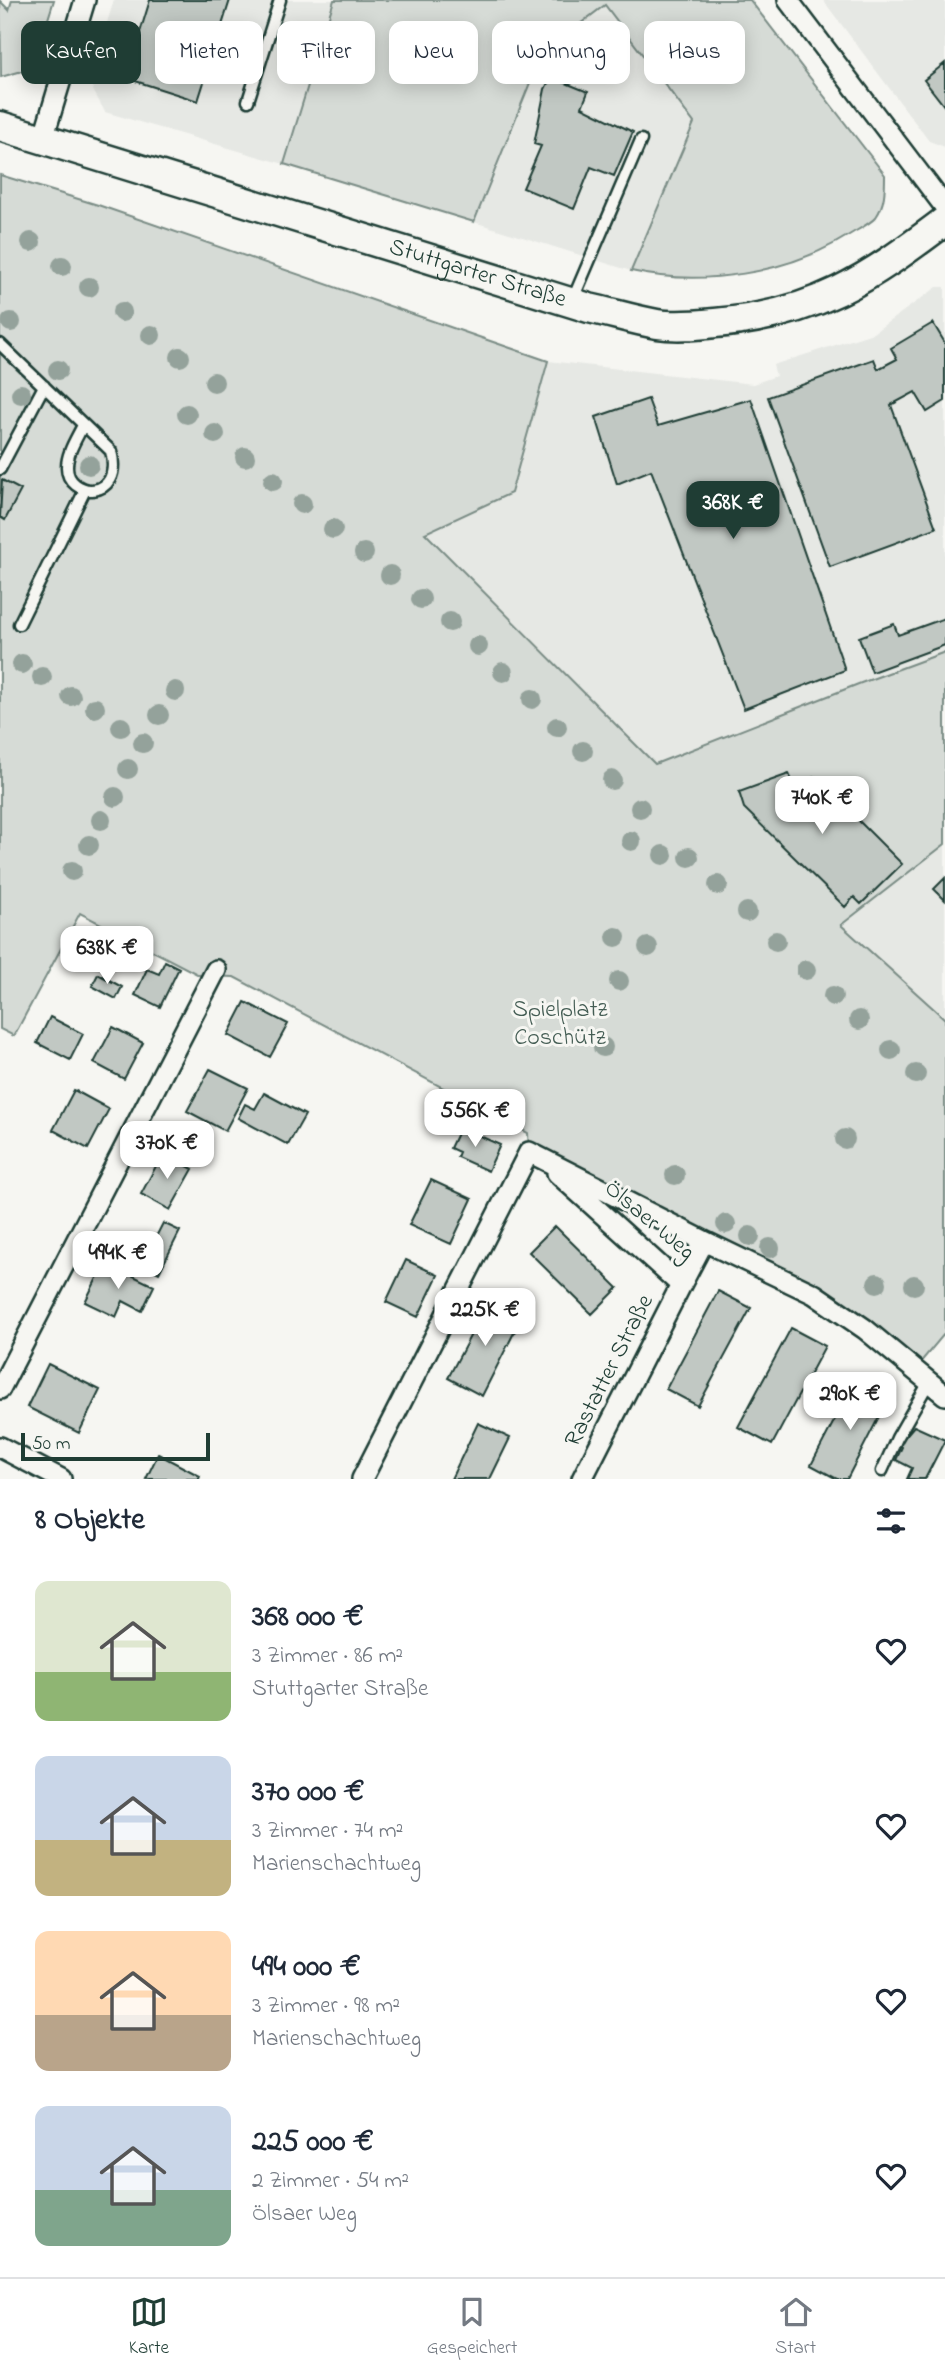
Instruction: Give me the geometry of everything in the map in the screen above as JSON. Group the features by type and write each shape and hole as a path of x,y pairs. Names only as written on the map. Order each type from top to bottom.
{"main road":[{"name":"Stuttgarter Straße","path":"0,126 572,303 659,325 689,326 745,321 799,309 884,267 945,221"}],"street":[{"path":"43,139 85,0"},
{"path":"788,0 945,206"},
{"path":"0,1389 216,970"},
{"path":"362,1479 529,1152 544,1160"},
{"name":"Ölsaer Weg","path":"544,1160 704,1241 681,1285 585,1200 544,1160"},
{"path":"704,1241 814,1294 865,1329 945,1395"},
{"name":"Rastatter Straße","path":"582,1479 616,1421 681,1285"},
{"path":"0,1447 61,1479"}],"lane":[{"path":"248,101 280,0"},
{"path":"572,303 641,141"},
{"path":"0,344 111,452 115,467 110,480 100,489 85,491 73,483 66,470 69,455 83,425"},
{"path":"0,470 44,386"},
{"path":"19,624 85,491"},
{"path":"882,1471 902,1428 929,1382"}],"shaded area":[{"path":"114,0 334,0 328,21 277,21 277,84 308,84 284,164 105,112 93,90 93,84 141,84 141,21 107,21"},
{"path":"823,0 945,0 945,147 929,141"},
{"path":"605,5 617,21 584,21"},
{"path":"630,38 644,57 644,84 665,84 694,123 631,271 474,222 530,84 630,84"},
{"path":"937,287 945,287 945,652 655,764 425,533 511,493 548,361 753,384 776,376 773,365 873,333"},
{"path":"945,844 945,1019 840,925"}],"green space":[{"path":"12,0 54,0 47,21 21,21 21,71 1,77 0,1 9,10"},
{"path":"334,0 750,0 885,175 881,207 873,220 849,235 799,259 771,268 743,274 686,278 631,271 694,123 665,84 745,84 745,21 644,21 644,57 630,38 630,21 617,21 605,5 584,21 492,21 492,84 530,84 474,222 284,164 308,84 375,84 375,21 328,21"},
{"name":"Spielplatz Coschütz","path":"0,175 98,205 548,361 511,493 425,533 655,764 945,652 945,844 841,925 945,1019 945,1333 914,1370 865,1329 529,1152 528,1133 234,977 201,976 80,913 14,1036 0,1029"}],"building":[{"path":"150,0 230,0 223,21 155,21 155,84 203,84 198,101 141,83 141,29"},
{"path":"945,63 945,107 924,80"},
{"path":"548,84 568,84 588,92 582,107 633,132 614,176 591,167 574,209 523,188 541,146 534,144"},
{"path":"933,323 945,343 945,401 927,412 915,392 891,405 936,528 830,567 768,397 874,359 878,369 897,359 891,348"},
{"path":"648,399 658,426 751,399 845,670 744,709 651,470 617,484 596,417"},
{"path":"2,480 21,490 5,520 0,517"},
{"path":"945,618 945,645 872,672 859,637 894,624 898,635"},
{"path":"789,774 794,785 815,777 902,864 861,904 854,897 845,907 744,808 739,792"},
{"path":"945,878 945,900 934,889"},
{"path":"165,961 179,968 160,1007 135,995 147,969 159,974"},
{"path":"98,974 122,987 116,999 92,986"},
{"path":"245,1002 288,1024 270,1057 228,1035"},
{"path":"50,1017 83,1034 70,1060 37,1043"},
{"path":"113,1027 143,1043 124,1079 94,1063"},
{"path":"210,1069 248,1088 225,1131 187,1111"},
{"path":"74,1090 109,1109 88,1149 53,1130"},
{"path":"264,1093 305,1115 288,1145 238,1118 245,1104 255,1109"},
{"path":"459,1129 500,1145 488,1171 457,1157 459,1152 450,1148"},
{"path":"163,1153 193,1169 170,1210 141,1194"},
{"path":"431,1180 472,1199 451,1244 409,1225"},
{"path":"163,1223 180,1231 159,1273 142,1264"},
{"path":"555,1226 618,1288 592,1314 529,1252"},
{"path":"406,1260 438,1275 418,1317 386,1302"},
{"path":"105,1262 154,1286 142,1311 123,1301 116,1317 85,1302"},
{"path":"718,1291 751,1308 698,1406 666,1389"},
{"path":"489,1300 522,1317 482,1396 448,1378"},
{"path":"791,1328 825,1346 772,1445 738,1427"},
{"path":"48,1364 100,1390 79,1433 27,1407"},
{"path":"855,1381 888,1399 847,1479 837,1479 811,1465"},
{"path":"478,1423 510,1438 490,1479 451,1479"},
{"path":"914,1426 945,1440 925,1479 907,1479 912,1468 896,1460 902,1447 898,1442 900,1437 904,1438"},
{"path":"158,1454 200,1476 199,1479 146,1479"}]}
